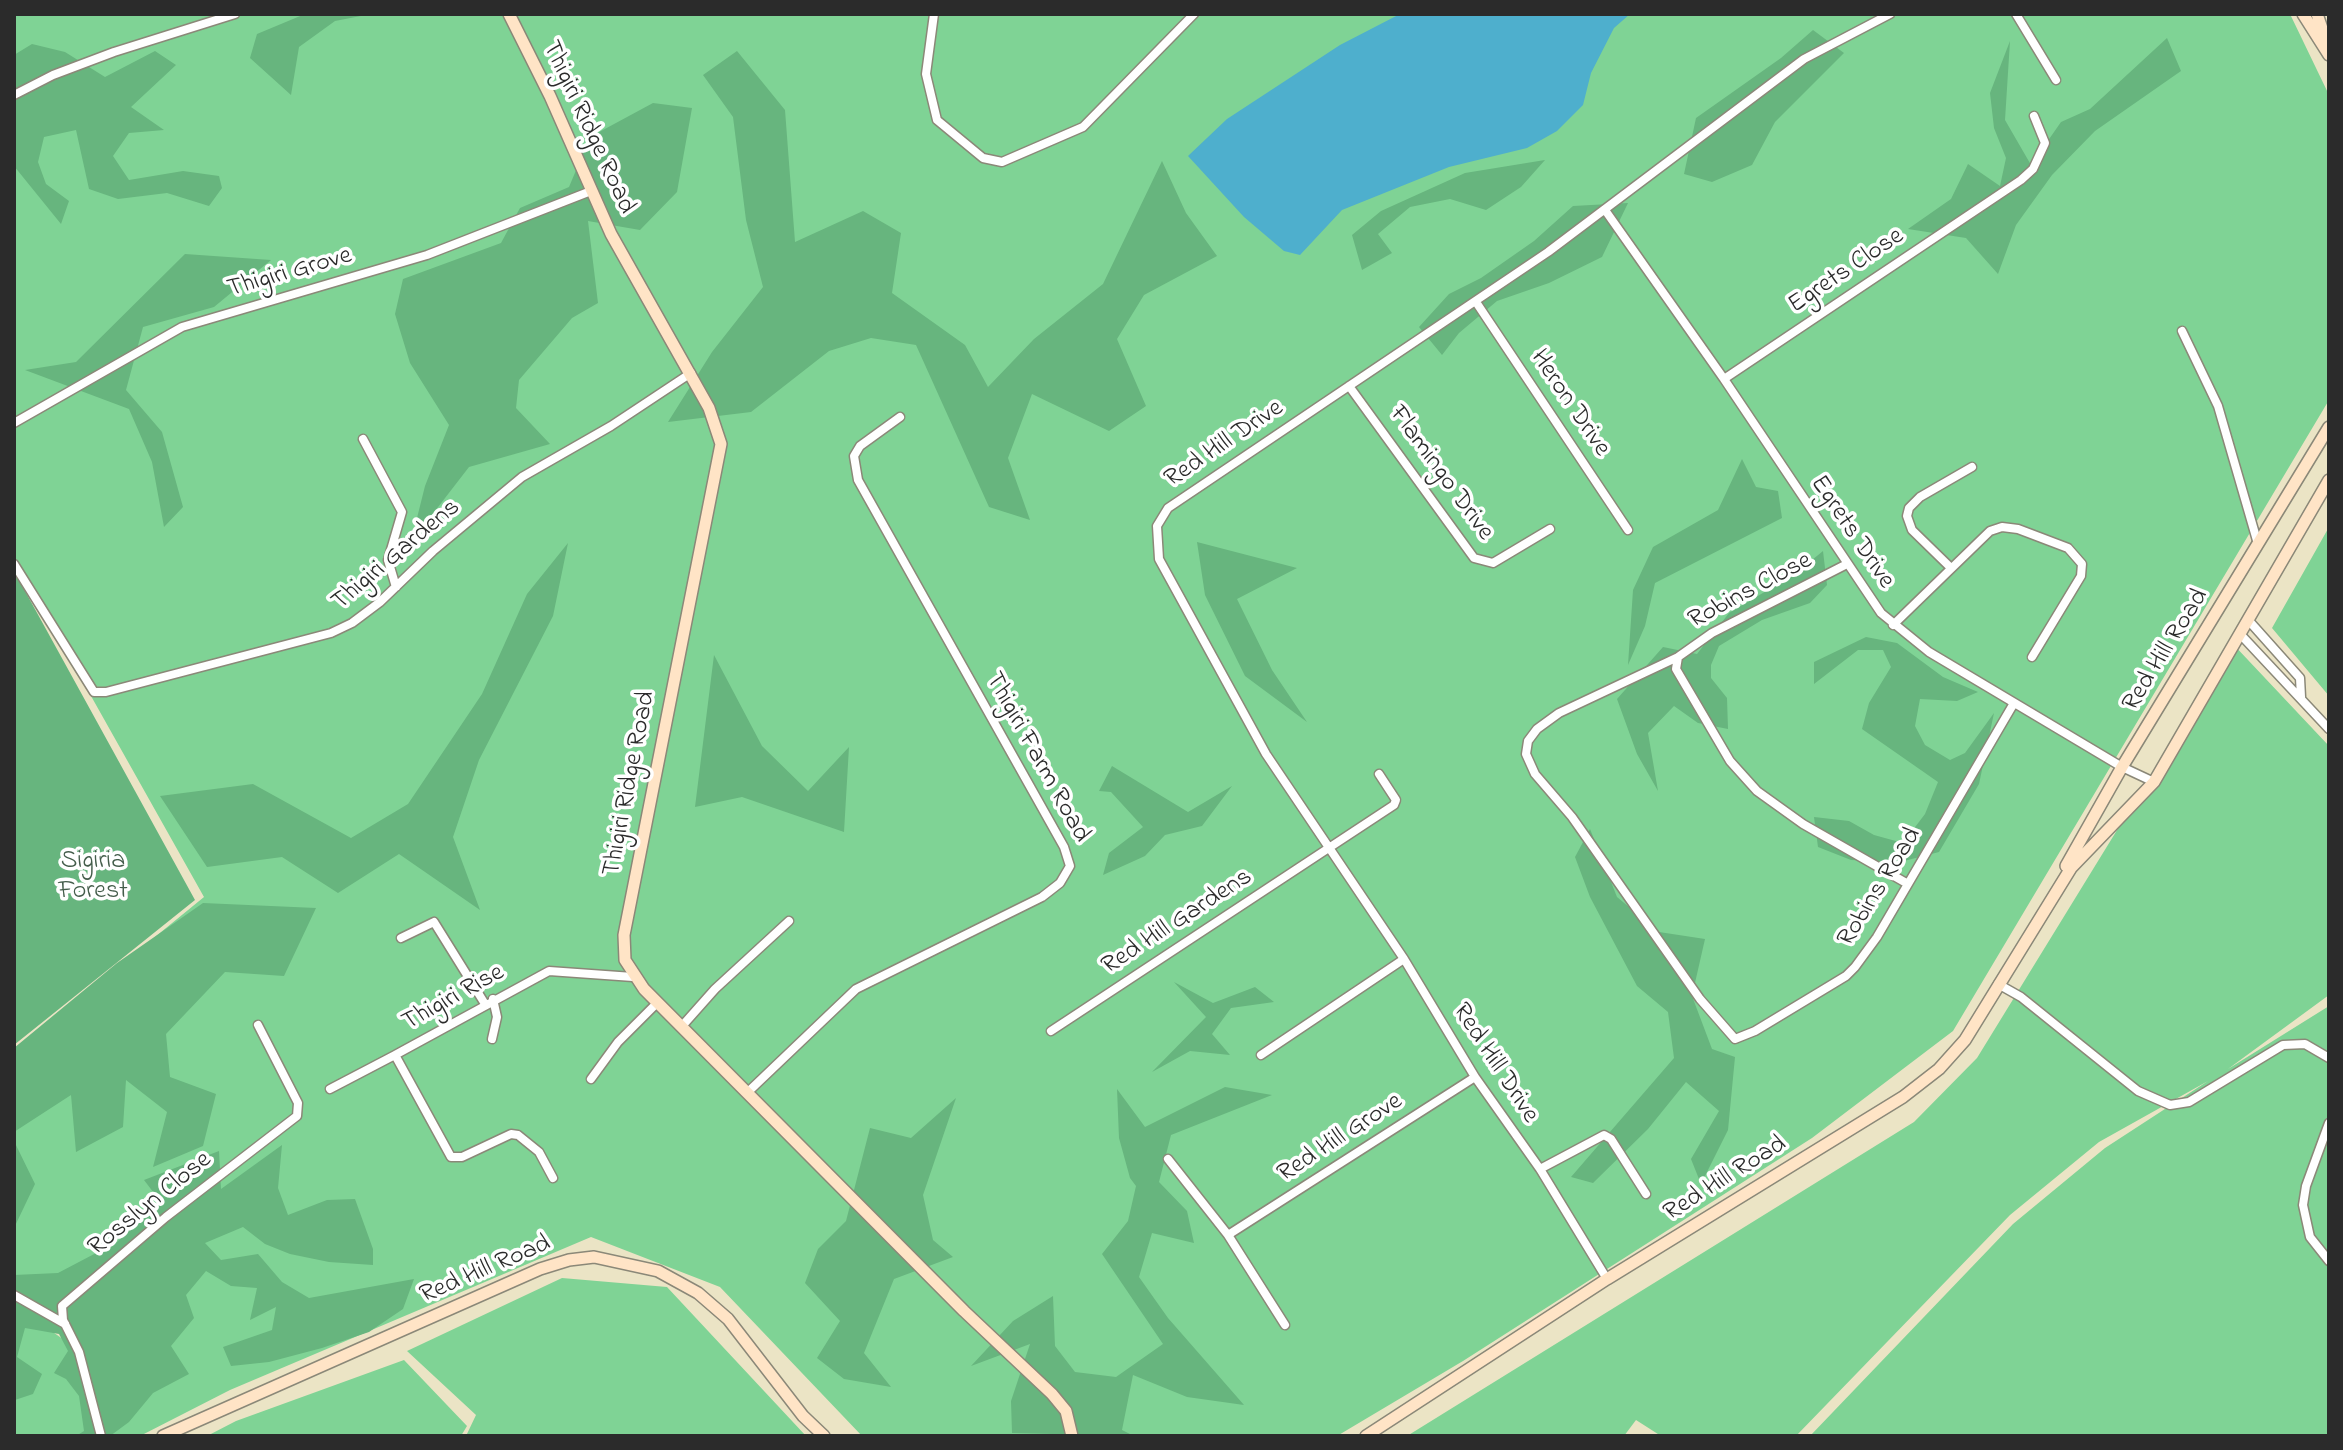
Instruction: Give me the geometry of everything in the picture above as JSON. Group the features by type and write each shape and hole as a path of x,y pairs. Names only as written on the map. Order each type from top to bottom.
{"main road":[{"name":"Thigiri Ridge Road","path":"509,14 550,96 591,191 691,373 720,433 720,459 624,935 623,951 633,977"},
{"path":"2303,14 2329,55"},
{"path":"2317,14 2329,48"},
{"name":"Red Hill Road","path":"1366,1436 1607,1279 1924,1082 1965,1040 2048,902 2122,767 2329,427"},
{"name":"Red Hill Road","path":"2048,902 2084,852 2154,782 2250,622 2329,480"},
{"path":"633,977 971,1318 1052,1394 1066,1411 1072,1436"},
{"name":"Red Hill Road","path":"163,1436 540,1269 569,1260 594,1257 658,1271 698,1293 728,1319 803,1416 824,1436"}],"street":[{"path":"14,95 53,75 114,52 235,14"},
{"path":"934,14 926,74 937,120 983,158 1002,162 1083,127 1189,16"},
{"name":"Red Hill Drive","path":"1607,1279 1540,1169 1475,1077 1404,959 1266,754 1159,559 1156,531 1168,508 1476,302 1605,210 1804,59 1890,14"},
{"path":"2016,14 2056,80"},
{"name":"Egrets Close","path":"1724,379 2021,180 2041,156 2045,143 2034,116"},
{"name":"Thigiri Grove","path":"14,423 192,323 427,255 591,191"},
{"name":"Egrets Drive","path":"1605,210 1724,379 1847,564 1893,625 1929,652 2122,767 2154,782"},
{"name":"Heron Drive","path":"1476,302 1628,530"},
{"path":"2182,331 2218,406 2259,545"},
{"name":"Thigiri Gardens","path":"14,564 94,692 106,692 331,633 352,623 522,477 611,426 691,373"},
{"name":"Flamingo Drive","path":"1349,386 1474,558 1493,563 1550,529"},
{"name":"Thigiri Farm Road","path":"749,1091 856,989 1042,897 1060,883 1070,866 1064,847 858,480 854,456 860,446 900,417"},
{"path":"363,439 402,512 388,560 396,587"},
{"path":"1950,567 1912,530 1907,516 1909,508 1920,497 1972,467"},
{"path":"1893,625 1990,531 2002,527 2068,548 2082,564 2081,576 2032,657"},
{"name":"Robins Close","path":"1847,564 1712,633 1678,657 1676,669 1730,761 1757,791 1803,824 1908,884"},
{"path":"2250,622 2300,678 2301,697"},
{"path":"2241,635 2329,729"},
{"name":"Robins Road","path":"1678,657 1559,713 1537,729 1528,741 1526,754 1535,774 1572,817 1700,999 1735,1039 1745,1037 1846,976 1871,947 2014,703"},
{"name":"Red Hill Gardens","path":"1051,1031 1394,805 1396,800 1379,774"},
{"path":"683,1025 715,989 789,921"},
{"path":"401,938 434,922 497,1017 492,1039"},
{"path":"1261,1055 1404,959"},
{"name":"Thigiri Rise","path":"553,1178 539,1152 518,1135 511,1134 462,1157 451,1157 395,1055 549,971 633,977"},
{"path":"1998,984 2021,997 2138,1091 2170,1105 2189,1102 2283,1045 2305,1044 2329,1058"},
{"path":"591,1079 618,1042 658,1002"},
{"name":"Rosslyn Close","path":"65,1324 60,1313 66,1301 166,1217 297,1116 298,1103 258,1025"},
{"path":"330,1089 395,1055"},
{"name":"Red Hill Grove","path":"1228,1235 1475,1077"},
{"path":"2329,1123 2306,1186 2303,1205 2310,1237 2329,1261"},
{"path":"1540,1169 1606,1135 1646,1194"},
{"path":"1168,1159 1228,1235 1285,1325"},
{"path":"14,1295 65,1324 79,1352 101,1436"}],"green space":[{"path":"14,14 2290,14 2329,95 2329,400 1953,1031 1812,1138 1463,1361 1337,1436 862,1436 720,1287 591,1237 230,1390 140,1436 113,1436 86,1338 14,1295 14,1052 204,897 14,559"},
{"path":"305,14 371,14 335,21 299,47 291,95 250,58 257,34"},
{"path":"1813,30 1844,53 1775,122 1752,165 1712,182 1684,174 1696,118 1781,58"},
{"path":"2167,38 2181,71 2095,131 2052,175 2016,225 1998,274 1966,238 1908,229 1951,199 1968,164 2000,186 2006,158 1994,128 1990,93 2010,41 2005,120 2031,165 2061,122 2090,109"},
{"path":"32,44 65,52 105,77 155,51 176,65 131,107 164,130 129,133 113,156 129,180 183,171 219,176 222,188 209,206 167,193 118,199 89,189 76,130 44,137 38,162 46,184 69,201 61,224 14,166 14,55"},
{"path":"737,51 785,110 795,242 863,211 901,233 892,293 965,345 988,387 1034,339 1103,284 1162,161 1186,213 1217,256 1144,295 1117,339 1146,406 1109,431 1032,394 1008,458 1030,520 989,507 916,345 871,338 829,351 751,412 668,422 712,352 763,287 746,220 733,117 703,75"},
{"path":"653,103 692,108 677,192 640,230 588,221 598,303 572,318 519,380 516,408 550,444 469,467 411,542 425,486 449,425 410,363 395,314 403,279 501,243 520,208 569,187 590,137"},
{"path":"1545,160 1521,187 1486,210 1450,199 1410,207 1378,234 1392,253 1362,270 1352,235 1381,211 1465,173"},
{"path":"1628,203 1602,257 1549,283 1497,301 1459,333 1442,355 1419,327 1449,294 1481,278 1534,241 1573,206"},
{"path":"185,254 271,260 214,307 143,327 126,390 162,432 183,507 164,527 152,462 129,409 25,370 76,362"},
{"path":"1742,459 1756,487 1778,491 1782,518 1655,583 1645,626 1628,665 1633,590 1653,547 1718,510"},
{"path":"2329,527 2329,696 2272,628"},
{"path":"1197,542 1297,568 1237,599 1272,670 1307,722 1245,676 1205,595"},
{"path":"568,543 553,616 479,760 453,837 480,910 399,854 338,893 282,857 207,867 160,796 253,784 351,838 408,804 482,694 527,594"},
{"path":"1823,551 1827,585 1810,603 1762,620 1719,646 1711,665 1711,678 1727,698 1728,729 1698,723 1674,706 1648,733 1658,791 1637,754 1617,699 1663,647 1697,654 1729,613 1795,574"},
{"name":"Sigiria Forest","path":"14,571 195,900 14,1045"},
{"path":"1866,637 1897,643 1943,677 1978,692 1957,701 1920,699 1915,726 1925,745 1950,760 1965,753 1994,713 1979,784 1939,852 1900,862 1851,860 1818,847 1814,817 1849,821 1874,835 1903,843 1925,814 1938,782 1862,729 1869,703 1891,667 1883,650 1858,650 1814,684 1814,662"},
{"path":"2232,643 2329,746 2329,995 2228,1069 2329,1006 2329,1436 1810,1436 2013,1224 2105,1148 2208,1081 2099,1142 2010,1215 1796,1436 1661,1436 1636,1420 1624,1436 1407,1436 1914,1122 1977,1058"},
{"path":"714,655 762,746 808,791 849,747 844,832 742,797 695,807"},
{"path":"1112,766 1188,812 1232,786 1202,826 1165,835 1145,856 1103,875 1109,853 1143,827 1111,792 1099,791"},
{"path":"1590,829 1617,897 1659,932 1705,939 1692,996 1712,1049 1735,1057 1728,1130 1701,1184 1691,1159 1719,1111 1686,1082 1648,1129 1593,1183 1571,1177 1674,1058 1668,1012 1637,986 1590,897 1575,857"},
{"path":"203,903 316,908 284,976 225,972 166,1034 170,1077 216,1094 203,1146 153,1167 167,1112 126,1080 123,1127 76,1152 71,1095 14,1132 14,1048 117,963"},
{"path":"1174,982 1213,1003 1255,987 1274,1002 1231,1008 1212,1034 1230,1055 1190,1051 1152,1072 1206,1017"},
{"path":"1225,1087 1272,1095 1171,1135 1159,1182 1187,1211 1194,1243 1152,1233 1139,1277 1168,1318 1244,1405 1187,1397 1133,1375 1122,1430 1134,1436 1012,1433 1011,1401 1030,1344 971,1366 1013,1321 1053,1296 1055,1346 1075,1372 1116,1377 1163,1344 1102,1254 1128,1221 1136,1186 1130,1178 1119,1138 1117,1089 1145,1127"},
{"path":"956,1098 923,1195 933,1240 953,1257 894,1279 864,1353 891,1387 844,1379 817,1358 840,1321 805,1283 818,1249 846,1221 870,1128 911,1138"},
{"path":"14,1141 35,1184 14,1228"},
{"path":"282,1145 278,1188 288,1215 327,1200 355,1199 373,1249 373,1265 329,1262 290,1254 265,1244 243,1227 205,1243 221,1260 258,1254 282,1282 309,1298 414,1279 403,1309 369,1332 322,1348 269,1362 231,1366 223,1347 272,1330 276,1307 250,1320 257,1288 231,1286 206,1271 186,1295 194,1318 171,1346 189,1374 153,1393 129,1422 110,1436 76,1436 84,1431 79,1396 66,1379 54,1373 68,1351 59,1334 25,1328 17,1357 42,1374 33,1394 15,1400 14,1275 58,1273 117,1242 160,1201 144,1180 219,1151 221,1189"},
{"path":"562,1278 667,1287 806,1436 466,1436 476,1415 407,1351"},
{"path":"14,1305 70,1344 93,1436 14,1436"},
{"path":"404,1360 467,1426 461,1436 207,1436 236,1421"}],"water":[{"path":"1400,14 1630,14 1614,28 1591,73 1583,105 1557,131 1527,148 1449,167 1342,210 1300,255 1284,251 1244,217 1188,156 1227,119 1340,45"}]}
